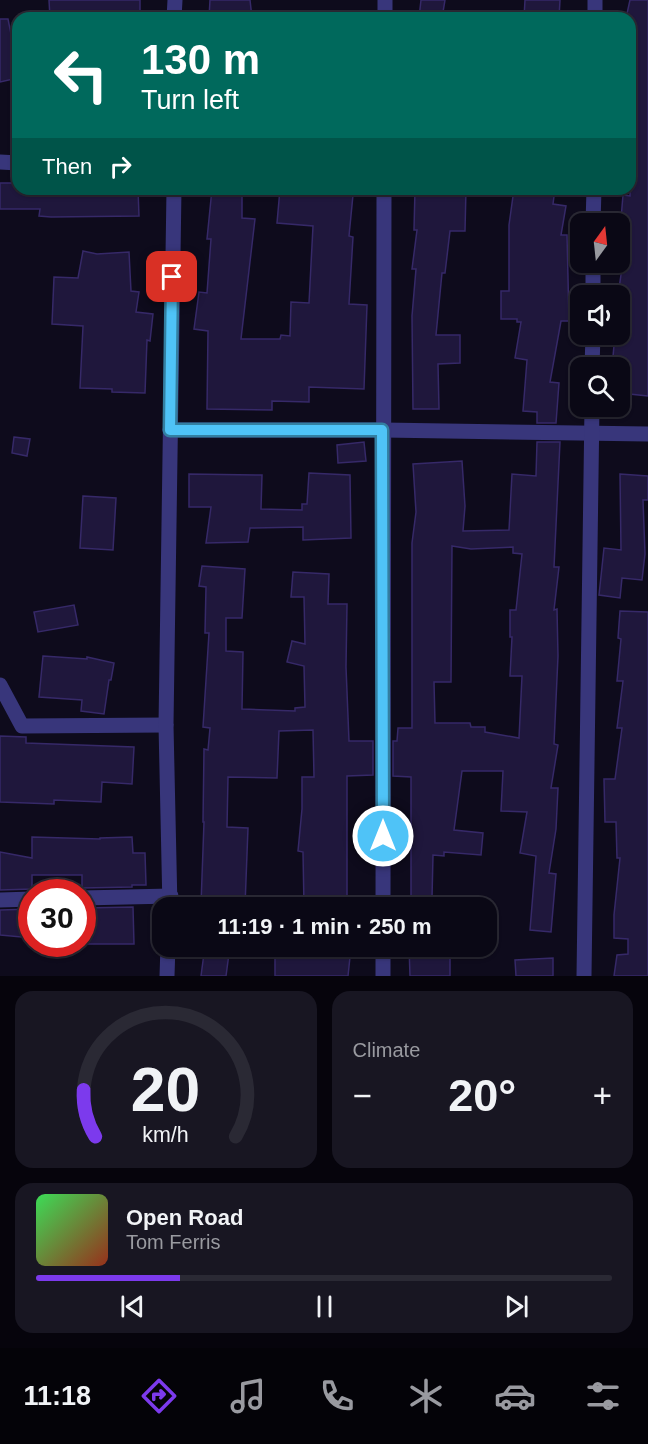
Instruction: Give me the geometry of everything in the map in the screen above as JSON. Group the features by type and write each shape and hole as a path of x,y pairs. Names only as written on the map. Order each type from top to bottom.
{"street":[{"path":"171,897 166,725 174,195"},
{"path":"383,897 384,195"},
{"path":"593,213 594,195"},
{"path":"584,976 592,417"},
{"path":"170,430 648,434"},
{"path":"0,685 22,726 166,725"},
{"path":"0,900 18,899"},
{"path":"96,899 152,901"},
{"path":"167,976 168,957"},
{"path":"383,957 384,976"}],"building":[{"path":"49,0 140,0 140,12 50,12"},
{"path":"210,0 250,0 251,12 209,12"},
{"path":"421,0 445,0 443,12 420,12"},
{"path":"525,0 560,0 559,12 524,12"},
{"path":"630,0 648,0 648,396 630,394 630,357 613,357 614,345 630,345 630,285 620,285 621,273 630,273 630,213 622,213 623,195 636,195 636,12 627,12"},
{"path":"0,19 8,19 12,39 12,79 0,82"},
{"path":"0,183 12,183 12,195 138,195 139,216 51,217 39,216 40,209 0,209"},
{"path":"211,195 242,195 242,218 255,219 241,339 280,339 281,335 290,336 291,302 309,303 313,226 277,223 279,195 353,195 349,236 353,237 349,304 367,305 364,389 309,387 309,402 272,401 272,410 207,409 208,331 194,329 199,292 207,293 211,239 207,239"},
{"path":"415,195 466,195 465,231 450,231 445,273 442,273 436,335 460,335 460,363 438,364 439,409 413,409 412,316 416,269 412,269 417,230 414,230"},
{"path":"513,195 554,195 553,204 566,206 561,235 567,235 569,321 561,321 550,382 559,383 556,423 537,423 537,412 523,411 527,360 515,358 521,322 517,322 517,319 501,319 501,291 509,291 509,225"},
{"path":"83,251 97,254 129,252 131,291 139,292 136,312 153,314 150,341 147,340 145,393 80,388 83,326 52,324 54,277 78,278"},
{"path":"14,437 30,439 27,456 12,453"},
{"path":"364,442 366,461 338,463 337,445"},
{"path":"537,442 560,442 554,567 559,567 554,610 557,609 558,656 554,744 558,745 551,788 558,788 556,829 549,873 556,874 551,932 530,930 536,856 520,853 527,812 501,811 503,771 462,771 454,830 483,833 481,855 444,852 444,856 433,855 432,897 411,897 411,777 393,776 393,741 397,741 398,728 412,728 412,543 416,512 413,464 462,461 465,506 463,531 509,530 512,474 536,476","holes":["452,546 471,549 513,547 513,553 522,554 516,610 510,610 510,637 512,637 510,676 522,676 519,738 485,732 485,727 471,727 470,723 435,723 434,682 451,682"]},
{"path":"309,473 350,475 351,538 303,540 303,527 250,528 248,542 206,543 211,507 189,507 189,474 262,475 261,509 302,510 302,504 307,504"},
{"path":"620,474 648,476 648,500 643,500 645,554 642,580 622,578 620,598 599,595 604,548 621,550"},
{"path":"83,496 116,498 113,550 80,548"},
{"path":"202,566 245,569 242,618 226,618 226,651 243,652 242,709 295,711 295,708 305,707 304,666 287,662 292,641 305,644 304,597 291,597 293,572 329,574 328,604 347,604 346,667 349,741 373,741 373,775 347,776 347,897 304,897 303,852 298,851 302,777 314,777 313,730 279,731 277,778 228,777 227,827 248,828 245,897 201,897 204,749 208,750 210,728 203,727 209,633 205,633 206,587 199,586"},
{"path":"74,605 78,625 38,632 34,612"},
{"path":"620,611 648,612 648,976 614,976 617,955 628,954 628,939 614,938 620,858 617,858 616,822 605,822 604,779 615,779 622,728 617,728 623,681 617,681 621,639 618,638"},
{"path":"43,656 87,659 87,657 114,663 104,714 81,711 82,700 39,697"},
{"path":"0,736 26,737 26,743 134,747 132,784 102,782 101,802 54,800 54,804 0,802"},
{"path":"32,837 100,839 132,837 133,853 145,853 146,885 96,888 96,879 82,879 82,875 32,875 32,879 18,879 18,889 0,890 0,852 32,858"},
{"path":"133,907 134,944 96,944 96,908"},
{"path":"18,909 18,937 0,935 0,910"},
{"path":"204,957 229,957 226,976 201,976"},
{"path":"275,957 350,957 348,976 275,976"},
{"path":"409,957 450,957 450,976 410,976"},
{"path":"553,958 553,976 516,976 515,960"}],"route":[{"path":"172,277 170,430 382,430 383,836"}]}
